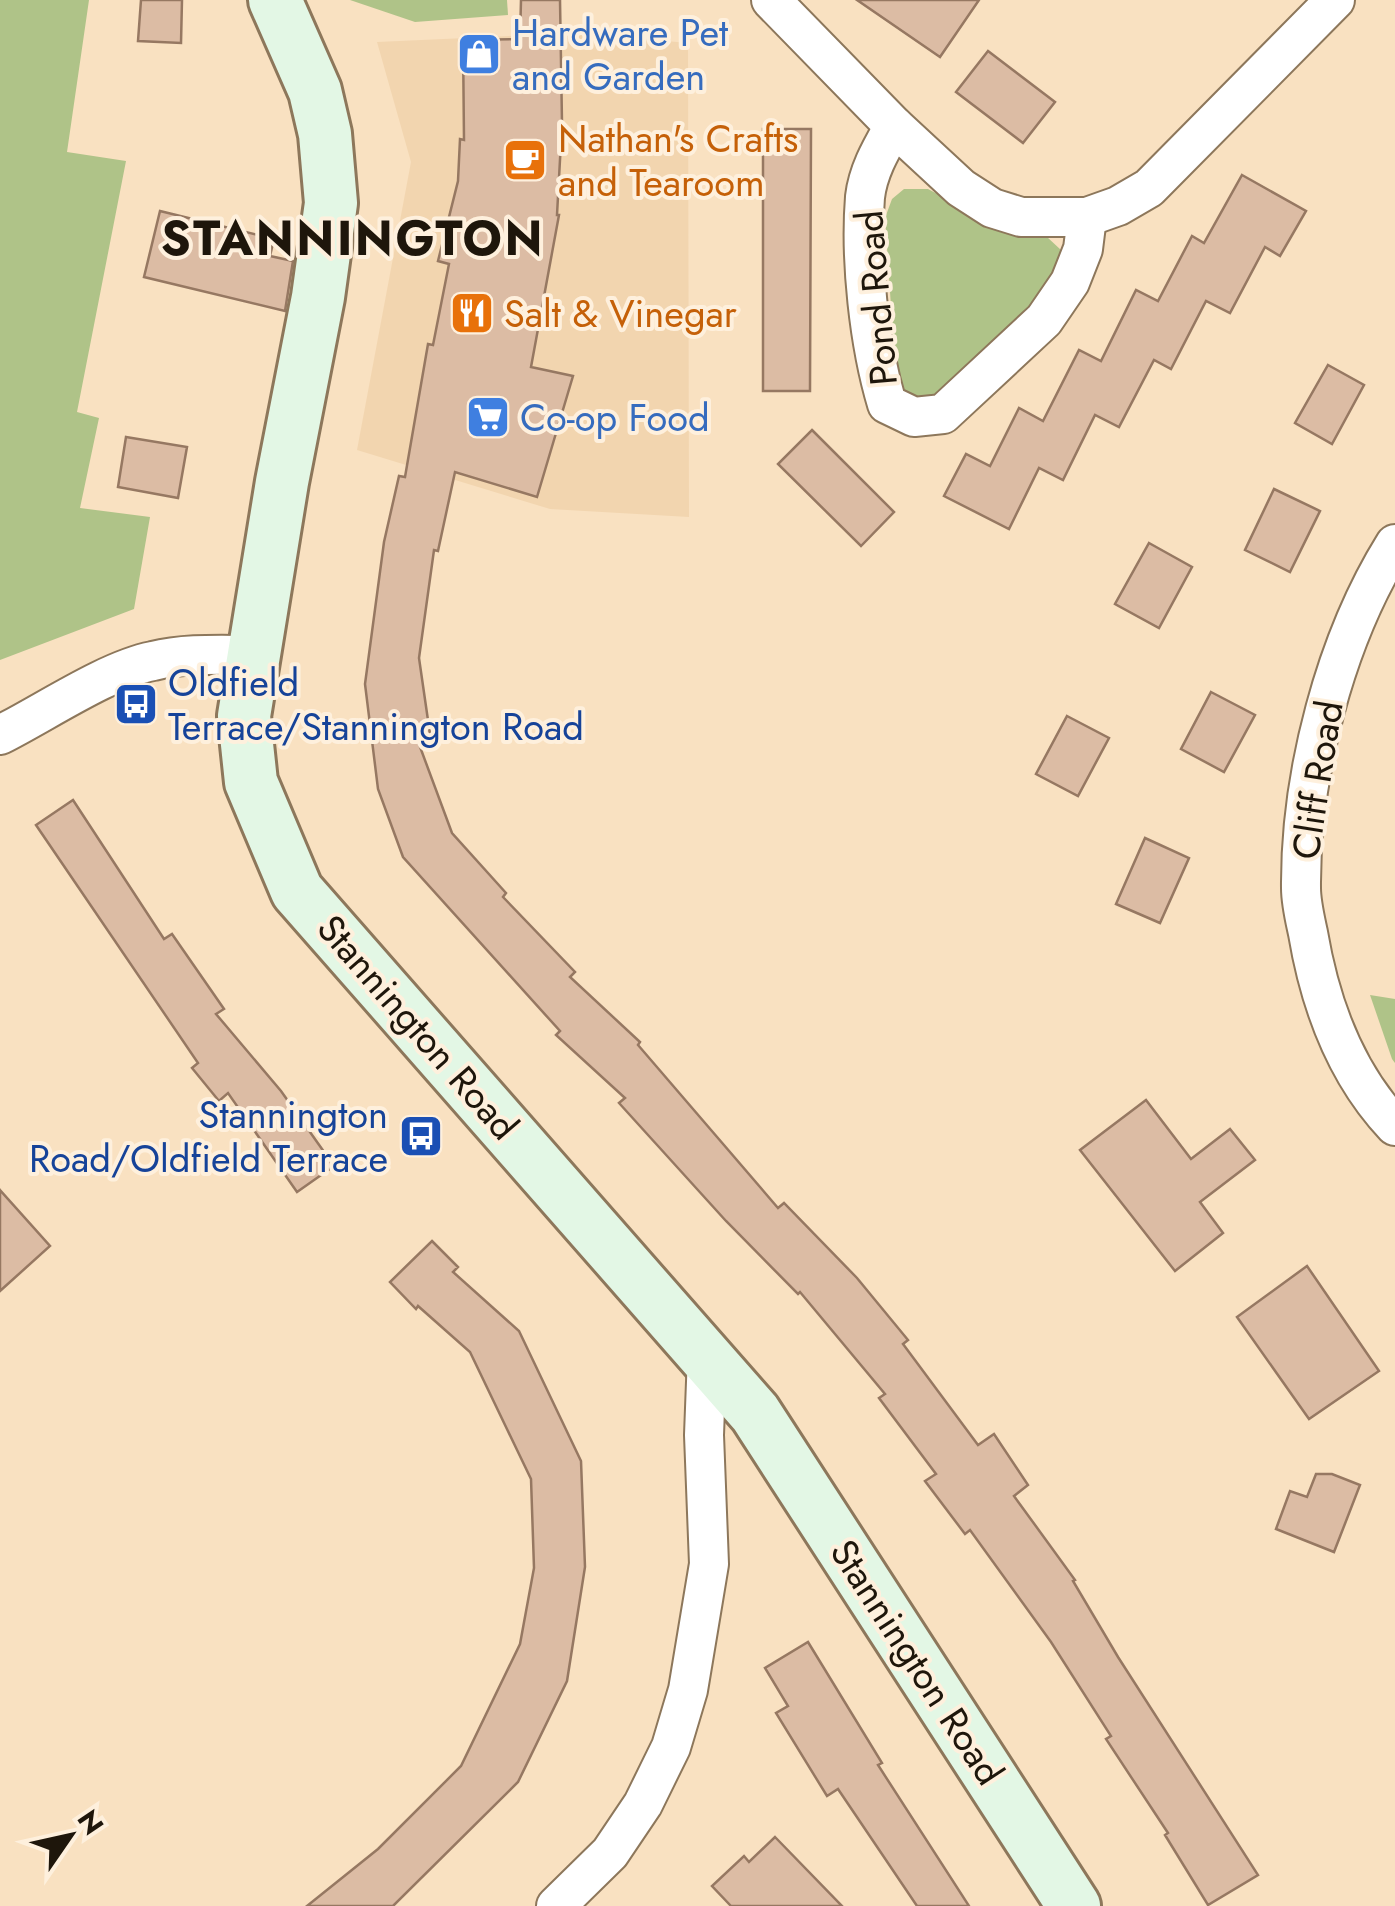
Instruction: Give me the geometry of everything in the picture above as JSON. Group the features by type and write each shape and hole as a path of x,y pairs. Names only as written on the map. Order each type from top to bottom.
{"main road":[{"name":"Stannington Road","path":"275,0 315,91 325,134 331,203 318,297 252,655 244,716 250,782 297,890 755,1414 1074,1906"}],"street":[{"path":"771,0 894,126 961,188 992,208 1021,216 1087,217 1118,206 1149,188 1336,0"},
{"name":"Pond Road","path":"894,126 874,162 865,196 867,286 876,366 886,404 914,417 943,414 1044,320 1070,282 1083,249 1087,217"},
{"name":"Cliff Road","path":"1395,544 1348,642 1330,692 1306,806 1300,891 1312,957 1330,1021 1347,1061 1395,1126"},
{"path":"0,734 149,661 190,655 252,655"},
{"path":"556,1906 610,1853 643,1804 671,1747 688,1690 709,1564 704,1435 707,1355"}],"shaded area":[{"path":"577,33 688,43 689,517 550,509 357,450 411,162 377,42"}],"green space":[{"path":"0,0 89,0 67,152 126,161 77,412 99,418 80,508 150,517 134,609 0,660"},
{"path":"350,0 507,0 508,15 415,22"},
{"path":"904,189 928,189 1003,229 1047,237 1061,250 1060,271 1043,299 930,398 910,399 896,380 885,218 892,199"},
{"path":"1370,995 1395,999 1395,1063 1392,1059"}],"building":[{"path":"141,0 182,0 181,43 138,41"},
{"path":"521,0 560,0 559,215 531,367 573,376 537,497 455,472 438,551 434,550 419,658 430,734 416,736 452,833 506,893 503,897 575,972 570,977 640,1042 638,1045 778,1208 784,1203 857,1278 908,1340 903,1344 978,1445 994,1434 1028,1485 1014,1496 1075,1580 1118,1657 1258,1875 1208,1905 1165,1835 1168,1833 1106,1739 1111,1736 1051,1642 970,1530 965,1534 925,1481 936,1474 879,1398 885,1394 800,1292 726,1221 619,1103 625,1098 556,1035 560,1031 403,857 378,789 365,684 384,542 399,476 405,477 428,344 433,345 449,264 438,261 458,181 460,139 464,140 463,40 520,39"},
{"path":"857,0 979,0 940,57"},
{"path":"988,51 1055,102 1023,143 956,92"},
{"path":"763,129 811,129 810,391 763,391"},
{"path":"1242,175 1306,211 1280,256 1265,247 1230,313 1206,301 1171,369 1154,360 1119,427 1095,415 1063,480 1039,468 1009,529 944,496 966,454 990,466 1019,408 1043,421 1079,350 1101,361 1136,290 1158,301 1192,236 1204,243"},
{"path":"160,211 274,239 270,256 293,261 285,311 144,277"},
{"path":"1328,365 1364,385 1332,444 1295,423"},
{"path":"812,430 894,512 861,546 778,464"},
{"path":"126,437 187,447 178,498 118,487"},
{"path":"1274,489 1320,511 1290,572 1245,550"},
{"path":"1149,543 1192,567 1159,628 1115,604"},
{"path":"1211,692 1255,715 1224,772 1181,749"},
{"path":"1067,716 1109,738 1078,796 1036,774"},
{"path":"73,800 164,939 172,934 224,1009 216,1014 281,1091 334,1166 297,1192 228,1093 219,1101 192,1068 198,1063 36,825"},
{"path":"1145,838 1189,858 1160,923 1116,904"},
{"path":"1146,1100 1191,1159 1230,1129 1255,1160 1200,1202 1223,1233 1175,1271 1080,1150"},
{"path":"0,1190 50,1246 0,1291"},
{"path":"432,1241 458,1267 453,1272 519,1331 581,1461 585,1567 567,1681 518,1782 393,1906 307,1906 378,1849 461,1766 520,1644 534,1568 531,1479 470,1352 418,1306 416,1309 390,1282"},
{"path":"1307,1266 1379,1371 1309,1419 1237,1317"},
{"path":"1316,1474 1332,1474 1360,1485 1334,1552 1276,1529 1290,1491 1307,1497"},
{"path":"808,1642 882,1763 878,1765 969,1906 917,1906 838,1789 827,1796 776,1713 788,1706 765,1668"},
{"path":"775,1837 842,1906 731,1906 712,1886 744,1856 749,1862"}],"place":[{"name":"Hardware Pet and Garden","path":"479,54"},
{"name":"Nathan's Crafts and Tearoom","path":"525,160"},
{"name":"Salt & Vinegar","path":"472,313"},
{"name":"Co-op Food","path":"488,417"},
{"name":"Oldfield Terrace/Stannington Road","path":"136,704"},
{"name":"Stannington Road/Oldfield Terrace","path":"421,1136"}],"district":[{"name":"STANNINGTON","path":"353,238"}]}
